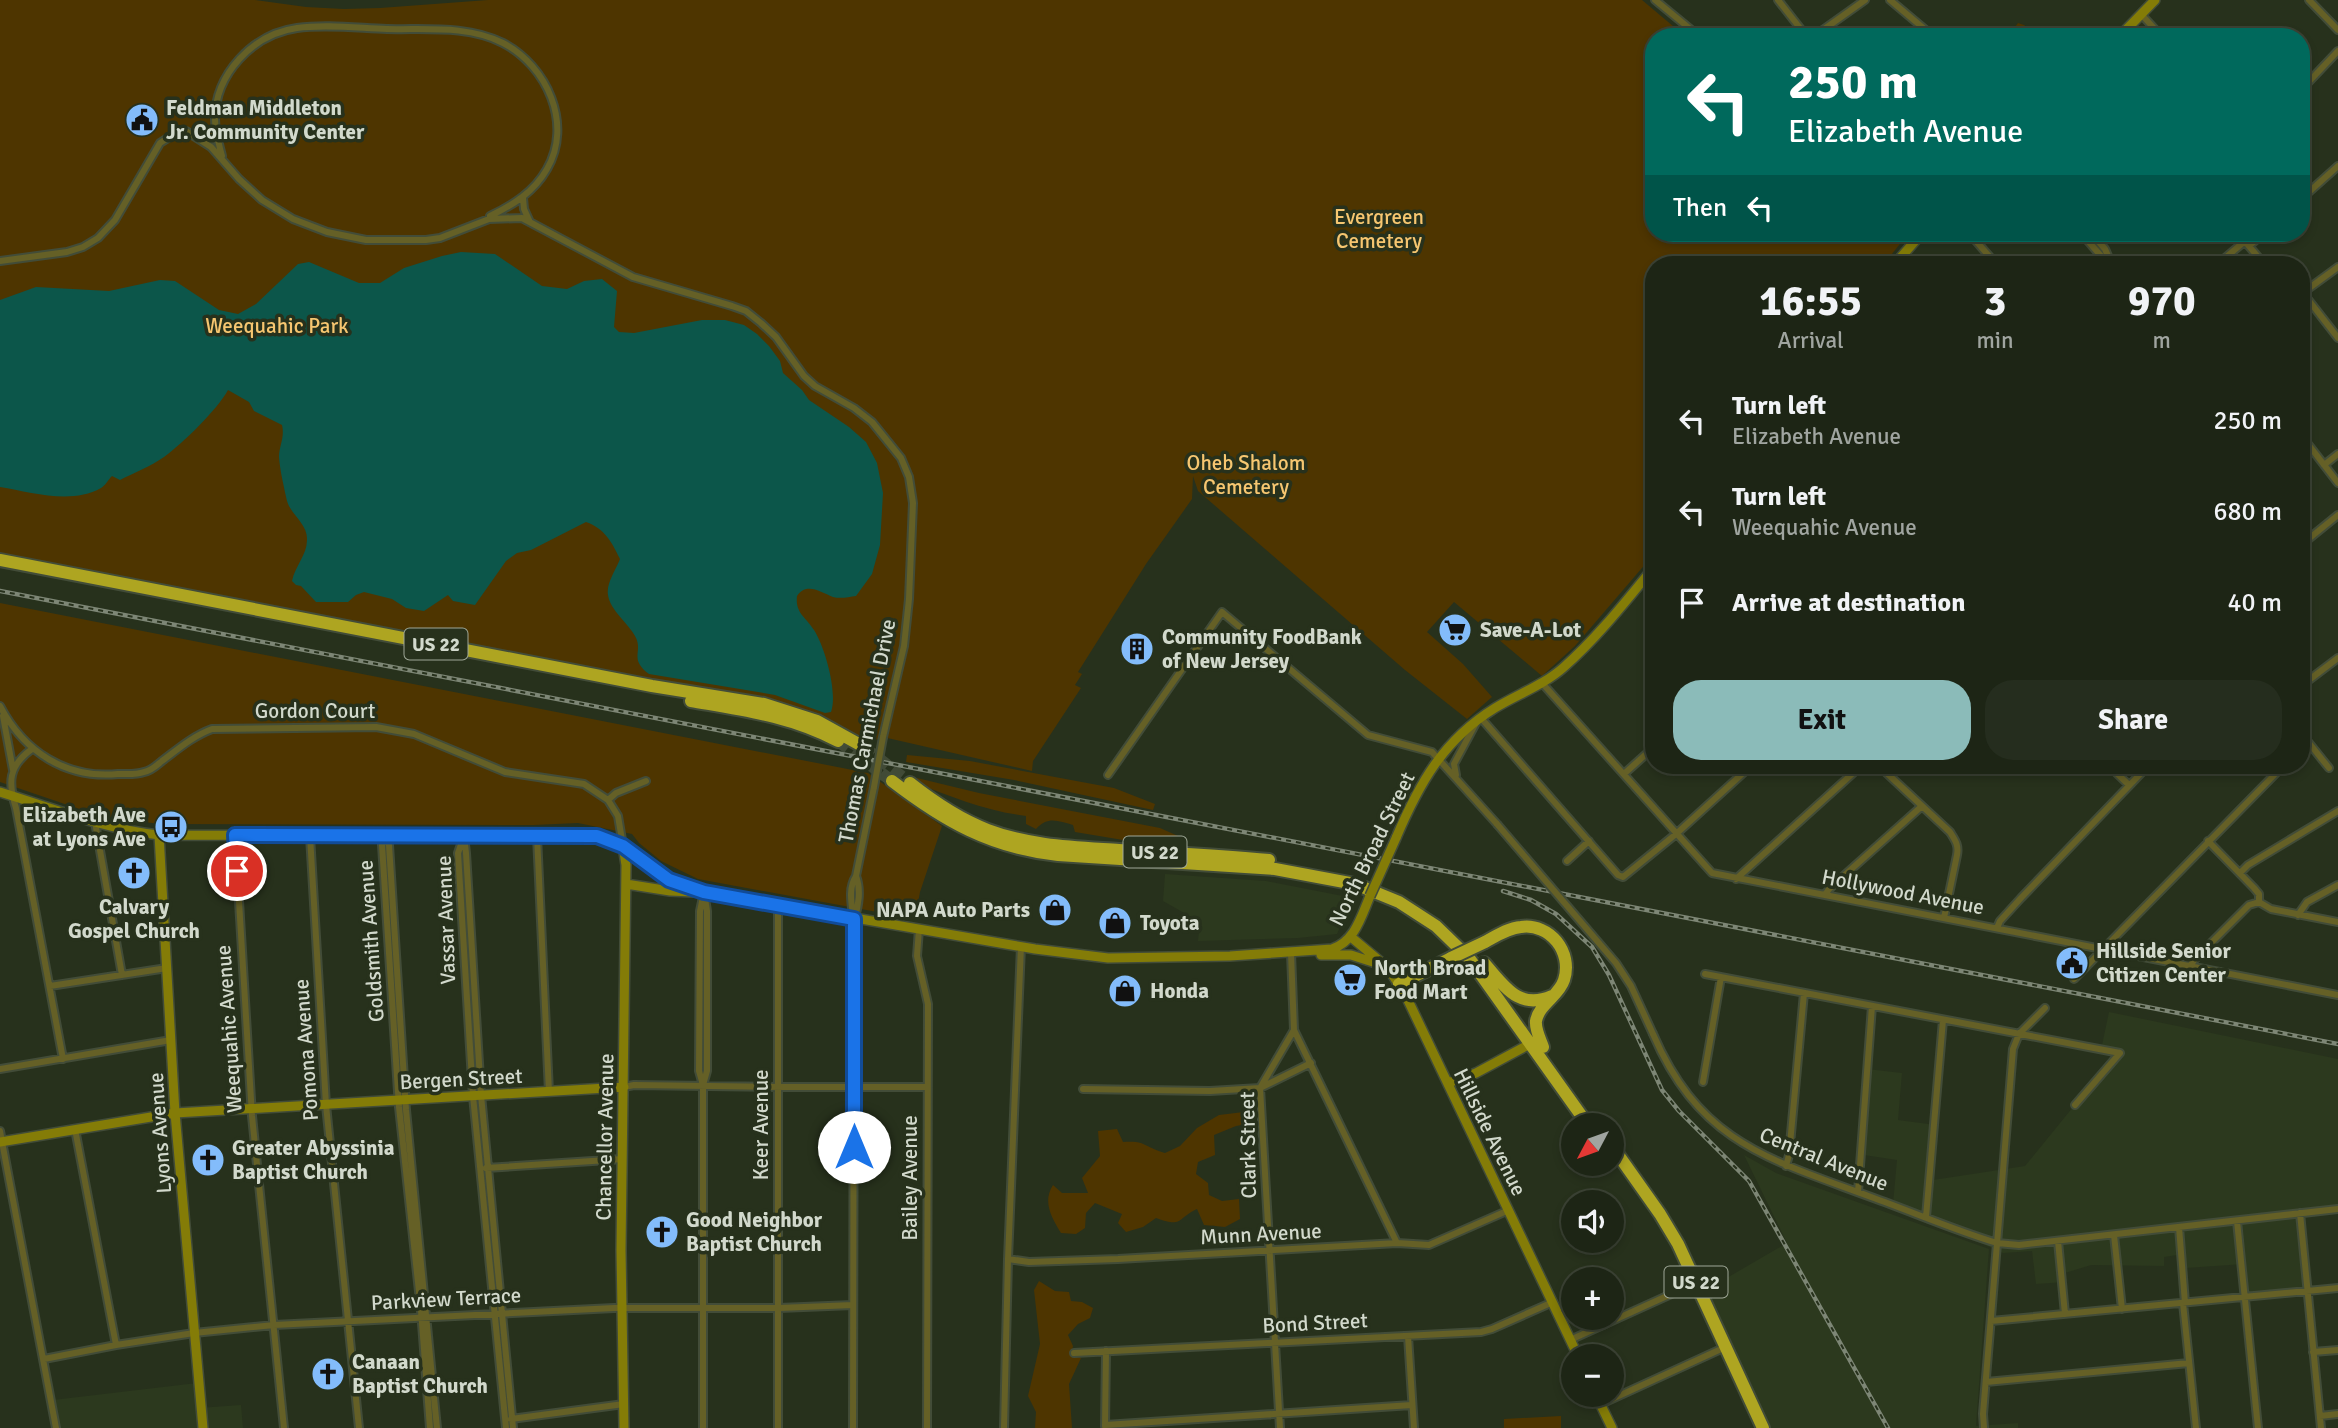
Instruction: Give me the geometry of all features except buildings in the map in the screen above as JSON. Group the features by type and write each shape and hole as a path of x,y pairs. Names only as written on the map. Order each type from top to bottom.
{"highway":[{"name":"US 22","path":"0,560 652,686 764,704 817,721 864,747"},
{"name":"US 22","path":"0,568 658,696 762,712 796,722 838,741"},
{"name":"US 22","path":"892,780 929,808 959,826 1024,850 1058,855 1275,869 1345,882 1389,897 1427,919 1458,946 1589,1113"},
{"name":"US 22","path":"910,783 940,805 969,821 1000,834 1033,842 1067,847 1248,858 1294,864 1359,877 1400,893 1428,910 1460,936 1484,963 1580,1113"},
{"path":"1399,984 1521,927 1537,928 1552,936 1560,945 1566,965 1564,982 1538,1014 1537,1045"},
{"path":"1484,963 1510,991 1523,1000 1537,1001 1555,994"},
{"name":"US 22","path":"1624,1163 1678,1244 1763,1428"},
{"name":"US 22","path":"1623,1176 1662,1233 1754,1428"}],"main road":[{"path":"2128,28 2155,0"},
{"path":"1905,256 1915,242"},
{"name":"North Broad Street","path":"704,892 1021,946 1116,958 1291,953 1336,948 1351,937 1417,790 1438,757 1478,721 1564,667 1620,609 1645,578"},
{"path":"0,792 95,822 159,835 597,836 623,846 669,880 704,892"},
{"name":"Lyons Avenue","path":"159,835 175,1113 203,1428"},
{"name":"Chancellor Avenue","path":"623,846 624,1428"},
{"path":"625,884 670,891 704,892"},
{"name":"Hillside Avenue","path":"1351,937 1388,968 1399,984 1572,1344"},
{"path":"1309,952 1367,959 1388,968"},
{"path":"1447,1083 1537,1045"},
{"name":"Bergen Street","path":"1,1142 175,1113 624,1087"},
{"path":"1602,1407 1612,1428"}],"street":[{"path":"1655,0 1689,28"},
{"path":"1778,0 1800,28"},
{"path":"1829,28 1864,0"},
{"path":"1890,0 1923,28"},
{"path":"2309,0 2338,30"},
{"path":"2141,14 2154,28"},
{"path":"223,159 215,122 222,87 243,55 268,37 286,30 309,27 459,31 493,39 513,49 535,69 548,89 556,117 555,150 546,171 523,198 482,220"},
{"path":"2310,81 2338,51"},
{"name":"Thomas Carmichael Drive","path":"0,261 67,252 91,243 116,220 148,162 165,138 186,131 206,142 251,191 279,211 309,225 346,237 366,240 440,238 482,220 513,217 529,220 634,277 746,311 776,337 804,376 815,386 854,408 872,422 888,440 901,458 909,477 913,503 912,572 905,646 883,737 856,876 859,882 858,909 854,919 853,1428"},
{"path":"2310,191 2338,166"},
{"path":"523,198 529,220"},
{"path":"1977,242 1989,256"},
{"path":"2089,242 2101,256"},
{"path":"2099,242 2108,254 2106,256"},
{"path":"2230,256 2250,242"},
{"path":"2247,244 2257,256"},
{"path":"2310,288 2338,267"},
{"path":"2310,304 2338,338"},
{"path":"2310,447 2338,483"},
{"path":"2324,465 2338,454"},
{"path":"2310,538 2338,515"},
{"path":"1108,775 1222,612 1368,735 1426,749 1438,757"},
{"path":"2310,680 2337,661"},
{"name":"Hollywood Avenue","path":"1542,683 1625,773 1708,871 1718,875 2338,995"},
{"path":"1,708 13,770 9,788 50,986 62,1059"},
{"name":"Gordon Court","path":"1,708 14,729 32,749 51,762 69,770 104,776 146,772 196,736 212,729 376,727 414,734 505,772 584,784 607,800"},
{"path":"1458,780 1454,764 1478,721 1618,875 1623,877 1676,834 1742,774"},
{"path":"2310,745 2329,768"},
{"path":"13,770 32,749"},
{"path":"1625,773 1645,755"},
{"name":"Central Avenue","path":"1438,757 1616,963 1631,986 1672,1073 1709,1118 1743,1145 1786,1166 1997,1243 2019,1245 2338,1209"},
{"path":"1736,879 1852,774"},
{"path":"1888,774 1950,832 1958,847 1944,918"},
{"path":"2117,774 2129,785"},
{"path":"1997,928 2021,898 2140,774"},
{"path":"2074,979 2275,774"},
{"path":"623,846 618,816 607,800 616,793 646,781"},
{"path":"1825,895 1922,806"},
{"path":"2240,873 2248,865 2338,811"},
{"path":"95,822 122,975"},
{"name":"Weequahic Avenue","path":"235,835 251,1109 284,1428"},
{"name":"Pomona Avenue","path":"310,836 326,1105 359,1428"},
{"name":"Goldsmith Avenue","path":"385,836 383,845 402,1100 433,1427"},
{"name":"Vassar Avenue","path":"464,836 477,1096 508,1422 513,1428"},
{"path":"537,836 549,1092"},
{"path":"1567,861 1589,841"},
{"path":"2208,841 2257,891 2259,902"},
{"path":"2298,915 2307,902 2338,885"},
{"path":"703,1428 703,1085 699,1071 703,1027 703,956 699,911 704,892"},
{"path":"2190,966 2249,905 2259,902 2271,909 2338,922"},
{"name":"Keer Avenue","path":"778,905 778,1428"},
{"name":"Bailey Avenue","path":"919,929 917,956 928,1004 927,1428"},
{"path":"1004,1428 1007,1259 1021,946"},
{"path":"1291,953 1294,1030 1397,1243"},
{"path":"50,986 167,968"},
{"path":"1705,974 2120,1054 2075,1105"},
{"path":"1703,1082 1721,977"},
{"path":"1786,1166 1804,993"},
{"path":"1858,1192 1872,1006"},
{"path":"1984,1428 2013,1049 2019,1034 2045,1008"},
{"path":"1926,1217 1943,1020"},
{"name":"Clark Street","path":"1280,1428 1260,1088 1294,1030"},
{"path":"0,1069 171,1040"},
{"path":"1083,1089 1210,1091 1260,1088 1311,1063"},
{"name":"Bergen Street","path":"624,1087 634,1084 927,1087"},
{"path":"75,1129 116,1345"},
{"path":"0,1131 56,1428"},
{"path":"484,1168 622,1158"},
{"name":"Munn Avenue","path":"1007,1259 1029,1262 1067,1261 1397,1243 1429,1245 1509,1210"},
{"path":"2300,1213 2321,1428"},
{"path":"2237,1221 2258,1428"},
{"path":"2179,1227 2194,1428"},
{"path":"2114,1235 2122,1308"},
{"path":"2058,1241 2065,1314"},
{"path":"1570,1340 1689,1286"},
{"path":"1991,1321 2338,1288"},
{"name":"Bond Street","path":"1074,1353 1489,1331 1553,1302"},
{"name":"Parkview Terrace","path":"44,1359 194,1333 274,1325 623,1308 853,1305"},
{"path":"1408,1336 1414,1428"},
{"path":"1624,1393 1718,1350"},
{"path":"2313,1352 2338,1350"},
{"path":"1106,1351 1105,1426 1412,1405"},
{"path":"1986,1382 2189,1363"},
{"path":"508,1422 624,1404"},
{"path":"2320,1416 2338,1414"}],"shaded area":[{"path":"1165,874 1266,881 1353,898 1337,934 1198,941 1200,922 1163,901"},
{"path":"2109,1012 2338,1059 2338,1210 2303,1214 2309,1289 2249,1295 2244,1264 2186,1268 2184,1254 2164,1257 2164,1266 2091,1265 2065,1273 2065,1282 2036,1284 2032,1251 2003,1253 1893,1204 1897,1160 1864,1155 1867,1069 1902,1073 1898,1120 1936,1125 1933,1180 2025,1166 2117,1053 2101,1050"},
{"path":"1744,1155 1776,1173 1989,1249 1976,1426 2018,1423 2018,1428 1768,1428 1706,1290 1787,1243"},
{"path":"197,1383 198,1408 241,1405 243,1428 58,1428 53,1400"}],"green space":[{"path":"0,0 255,0 344,9 488,0 1642,0 1675,28 1645,28 1645,242 1901,242 1890,256 1645,256 1645,564 1575,646 1542,676 1454,602 1427,632 1463,664 1492,697 1467,719 1405,670 1198,491 1193,476 1192,499 1146,564 1078,672 1082,674 1075,685 1081,688 1033,761 1032,771 883,737 868,743 814,714 770,700 657,683 0,553"},
{"path":"2018,23 2028,28 2014,28"},
{"path":"0,603 868,773 942,826 920,892 915,919 698,879 661,861 632,834 578,823 159,824 97,815 0,782"},
{"path":"907,755 970,761 1114,788 1155,804 1153,810 1014,780 906,762"},
{"path":"917,778 979,793 1160,828 1178,836 1174,845 1141,843 1075,832 1073,825 1063,822 1045,822 1036,829 1026,824 1026,816 997,811 956,798 916,783"},
{"path":"1252,1111 1253,1123 1236,1126 1214,1135 1215,1155 1198,1162 1196,1174 1208,1183 1209,1195 1222,1201 1239,1199 1240,1219 1225,1227 1204,1225 1197,1209 1179,1221 1156,1218 1143,1227 1126,1232 1118,1223 1122,1214 1095,1203 1086,1213 1085,1228 1076,1234 1061,1233 1054,1222 1048,1204 1053,1185 1062,1193 1088,1193 1082,1178 1100,1156 1098,1131 1117,1129 1123,1142 1141,1143 1165,1153 1180,1146 1197,1128 1219,1115"},
{"path":"1039,1281 1055,1291 1069,1292 1071,1301 1082,1302 1093,1308 1090,1318 1078,1324 1068,1335 1073,1346 1071,1355 1081,1358 1069,1384 1072,1428 1035,1428 1036,1412 1028,1396 1040,1344 1034,1290"},
{"path":"1561,1416 1561,1428 1504,1428 1504,1419"}],"water":[{"path":"461,252 495,254 542,286 567,289 584,281 602,279 617,291 614,327 619,332 634,333 702,320 725,320 744,325 769,346 780,361 783,373 809,400 866,442 877,463 883,493 880,545 872,574 856,596 836,598 809,589 797,596 799,611 814,630 826,658 832,682 831,712 825,713 775,695 649,674 639,664 635,636 609,601 610,581 620,559 607,536 586,522 531,550 517,553 506,561 475,605 453,601 448,595 424,611 406,608 392,599 364,592 348,602 316,602 301,586 292,581 305,551 307,534 287,501 279,457 282,425 254,411 249,402 228,390 208,416 172,451 120,480 112,476 102,487 77,496 38,494 0,487 0,300 36,287 109,291 160,280 175,281 219,310 238,314 256,304 298,264 309,262 359,283 380,283 404,268"}],"tunnel":[{"path":"838,741 892,781"},
{"path":"864,747 910,783"}],"railway":[{"path":"0,591 2338,1044"},
{"path":"1503,891 1531,900 1556,914 1592,947 1609,975 1662,1090 1679,1111 1749,1181 1888,1428"}],"place":[{"name":"Feldman Middleton Jr. Community Center","path":"142,120"},
{"name":"Save-A-Lot","path":"1455,630"},
{"name":"Community FoodBank of New Jersey","path":"1137,649"},
{"name":"Elizabeth Ave at Lyons Ave","path":"171,827"},
{"name":"Calvary Gospel Church","path":"134,873"},
{"name":"NAPA Auto Parts","path":"1055,910"},
{"name":"Toyota","path":"1115,923"},
{"name":"Hillside Senior Citizen Center","path":"2072,963"},
{"name":"North Broad Food Mart","path":"1350,980"},
{"name":"Honda","path":"1125,991"},
{"name":"Greater Abyssinia Baptist Church","path":"208,1160"},
{"name":"Good Neighbor Baptist Church","path":"662,1232"},
{"name":"Canaan Baptist Church","path":"328,1374"}],"route":[{"path":"237,871 235,835 597,836 623,846 669,880 704,892 854,919 854,1147"}],"park label":[{"name":"Evergreen Cemetery","path":"1379,229"},
{"name":"Weequahic Park","path":"277,326"},
{"name":"Oheb Shalom Cemetery","path":"1246,475"}]}
